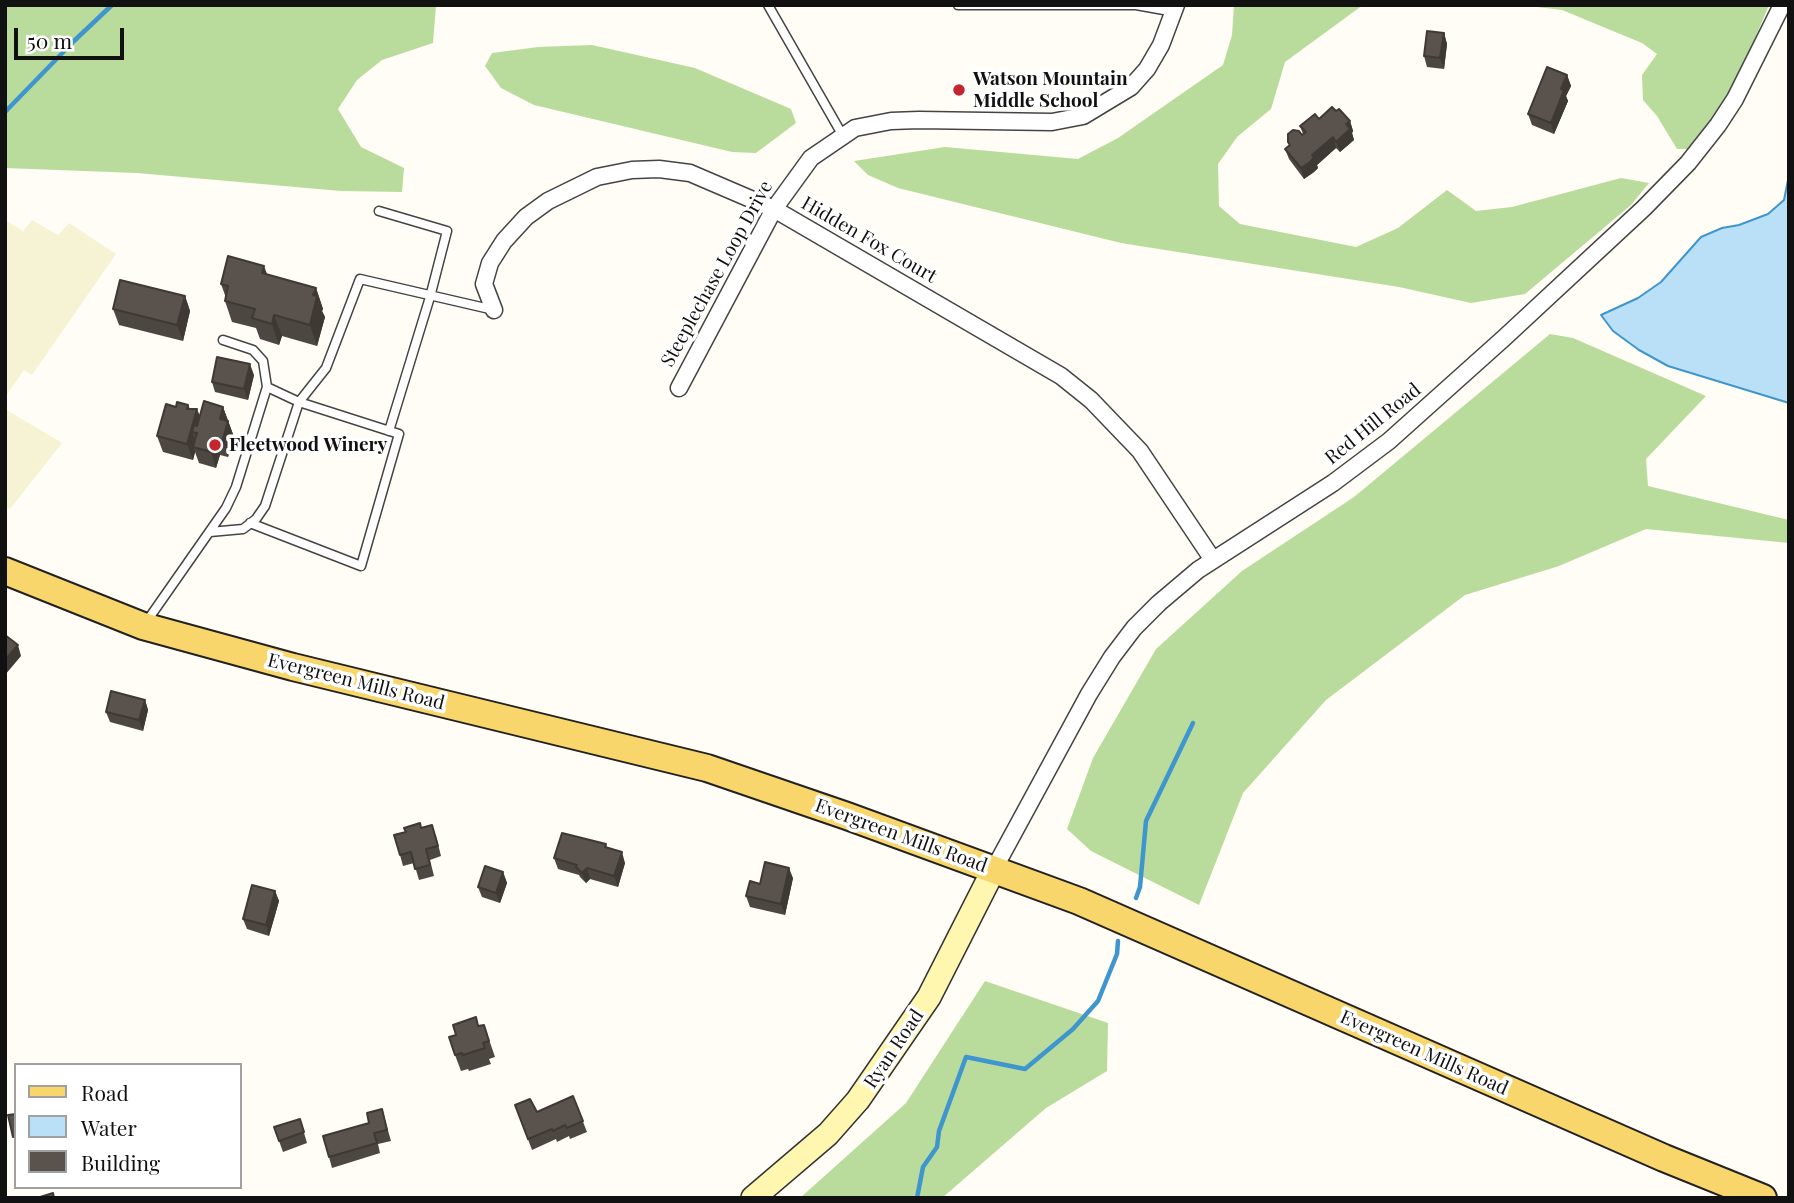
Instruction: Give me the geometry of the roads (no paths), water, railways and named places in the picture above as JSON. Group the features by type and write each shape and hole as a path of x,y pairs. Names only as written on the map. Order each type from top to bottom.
{"main road":[{"name":"Evergreen Mills Road","path":"5,571 143,626 293,667 707,768 994,869 1123,920 1664,1158 1763,1198"},
{"name":"Ryan Road","path":"754,1198 828,1134 858,1100 929,996 994,869"}],"street":[{"name":"Red Hill Road","path":"994,869 1112,657 1159,603 1213,560 1333,483 1389,441 1657,196 1688,163 1735,99 1782,5"},
{"name":"Steeplechase Loop Drive","path":"679,388 774,209 811,158 855,128 891,121 1052,122 1083,116 1131,87 1147,69 1161,45 1176,9"},
{"name":"Hidden Fox Court","path":"494,310 484,284 490,263 504,240 526,217 548,201 597,177 632,170 659,169 690,173 774,209 1061,376 1091,400 1140,451 1213,560"}],"lane":[{"path":"768,5 843,136"},
{"path":"958,5 1136,5 1176,9"},
{"path":"379,211 447,231 389,431"},
{"path":"210,532 243,529 257,519 265,506 299,402 326,368 360,279 494,310"},
{"path":"143,626 210,532 236,487 267,387 263,361 253,350 223,340"},
{"path":"250,523 361,566 399,434 299,402 267,387"}],"water":[{"path":"1789,175 1789,403 1668,366 1613,331 1601,315 1638,298 1661,282 1701,237 1768,214 1784,200"}],"waterway":[{"path":"5,112 112,5"},
{"path":"1136,898 1140,887 1146,821 1193,723"},
{"path":"917,1198 923,1167 937,1147 939,1131 966,1057 1025,1069 1073,1029 1098,1001 1117,954 1118,941"}],"place":[{"name":"Watson Mountain Middle School","path":"959,90"},
{"name":"Fleetwood Winery","path":"215,445"}]}
